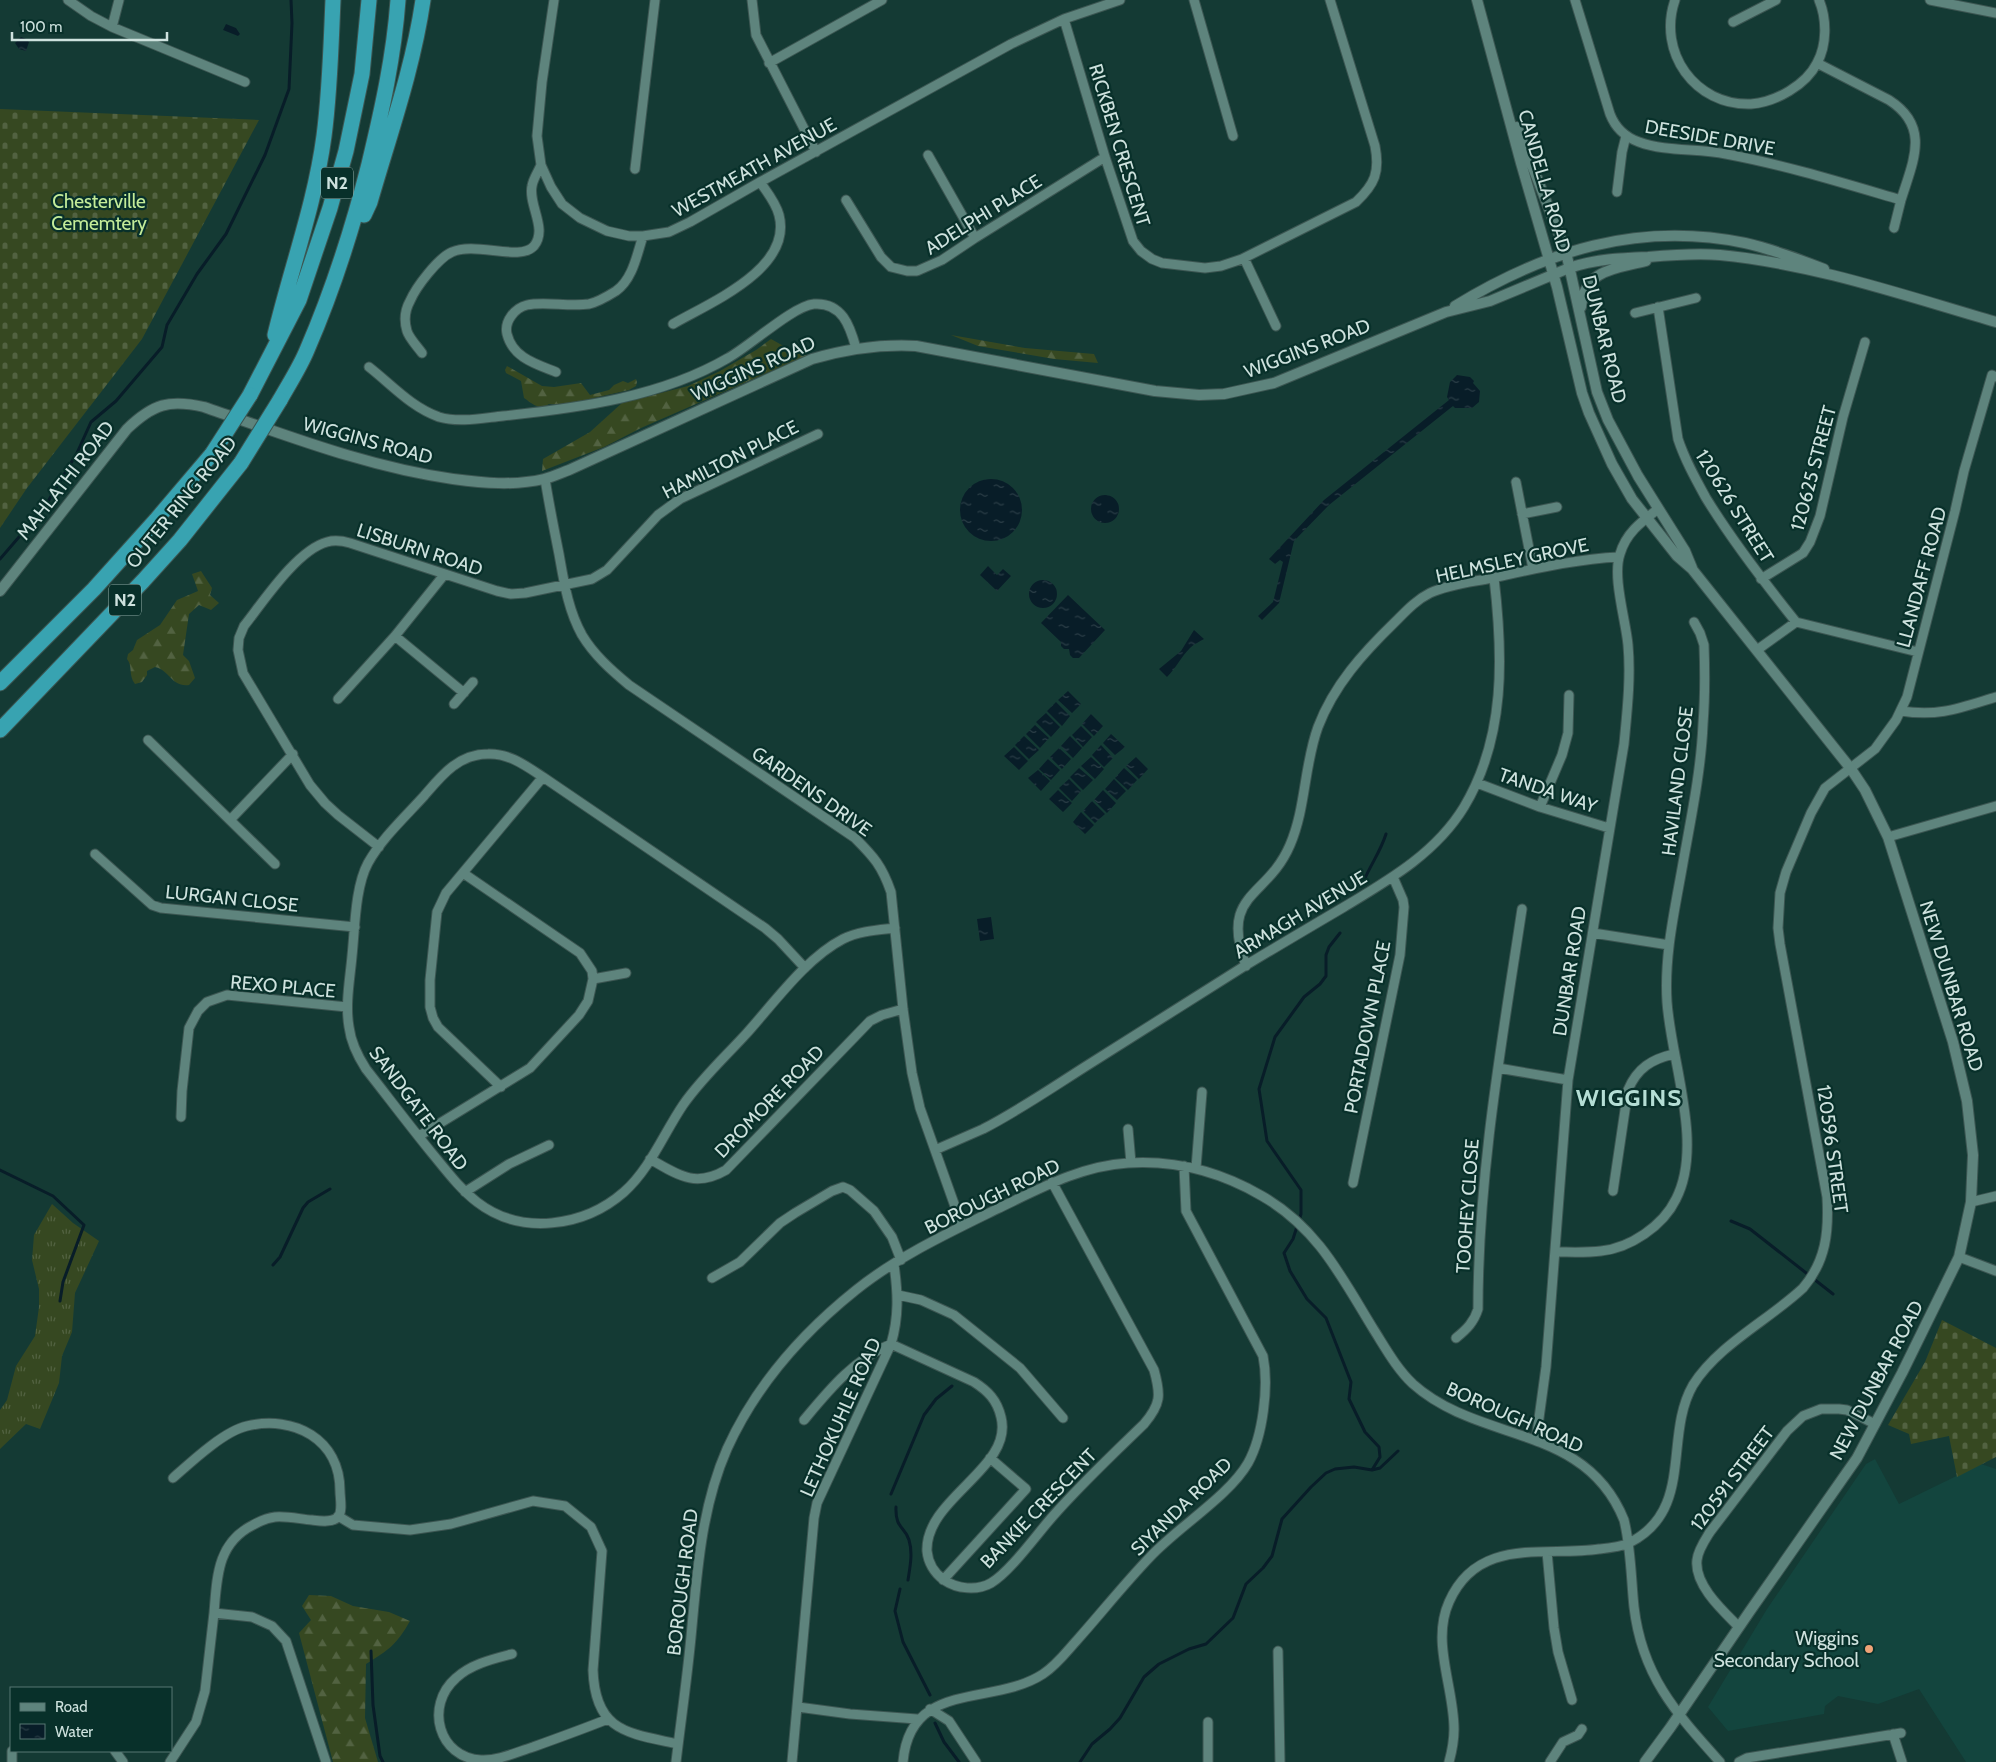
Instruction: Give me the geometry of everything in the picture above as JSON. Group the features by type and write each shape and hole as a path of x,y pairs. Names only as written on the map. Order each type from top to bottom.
{"highway":[{"path":"271,356 284,295 308,217 324,137 333,0"},
{"name":"OUTER RING ROAD","path":"0,684 94,589 156,520 212,454 250,395 300,300 330,208 346,151 362,74 369,0"},
{"name":"OUTER RING ROAD","path":"0,730 162,561 203,512 241,462 280,400 307,352 345,251 360,200 389,78 398,0"},
{"path":"345,251 370,202 405,82 419,27 423,0"}],"street":[{"path":"68,0 91,16 112,27 245,82"},
{"path":"112,27 119,0"},
{"name":"WESTMEATH AVENUE","path":"554,0 542,82 537,136 541,165 562,204 580,218 607,231 629,236 669,232 690,222 960,71 1064,19 1120,0"},
{"path":"635,169 655,0"},
{"path":"752,0 756,35 816,152"},
{"path":"769,63 882,0"},
{"path":"1194,0 1233,136"},
{"name":"RICKBEN CRESCENT","path":"1064,19 1105,156 1133,241 1152,259 1173,265 1205,268 1221,266 1244,258 1356,202 1367,191 1374,180 1377,168 1374,146 1330,0"},
{"name":"CANDELLA ROAD","path":"1477,0 1520,163 1553,274"},
{"name":"DEESIDE DRIVE","path":"1576,0 1610,114 1616,125 1626,136 1647,144 1716,152 1761,161 1901,200"},
{"path":"1676,0 1672,10 1670,28 1676,58 1684,71 1702,90 1719,98 1750,104 1770,100 1788,92 1805,79 1817,63 1823,45 1825,22 1819,0"},
{"path":"1733,22 1776,0"},
{"path":"1930,0 1996,14"},
{"path":"1817,63 1889,100 1908,116 1916,138 1914,155 1894,228"},
{"name":"CANDELLA ROAD","path":"1504,97 1566,252 1569,268"},
{"path":"1617,192 1626,136"},
{"path":"928,155 975,238"},
{"name":"ADELPHI PLACE","path":"846,200 881,257 891,266 918,271 942,260 1105,156"},
{"path":"422,352 407,333 406,314 410,301 440,261 451,252 472,248 510,253 524,251 533,247 539,227 531,187 541,165"},
{"path":"673,324 738,287 767,263 776,248 779,216 760,182"},
{"path":"556,372 523,358 511,344 506,332 508,320 516,311 527,305 590,303 602,299 618,289 630,275 643,236"},
{"name":"WIGGINS ROAD","path":"1446,312 1485,288 1549,258 1602,243 1639,238 1710,238 1764,248 1859,283"},
{"name":"WIGGINS ROAD","path":"169,403 185,403 204,407 348,457 429,476 498,484 545,479 569,470 812,359 856,348 890,345 916,346 1175,394 1224,394 1274,383 1446,312 1490,301 1569,268 1601,260 1717,255 1760,260 1859,283 1996,322"},
{"path":"1580,316 1585,290 1596,276 1604,272 1668,256"},
{"path":"1244,258 1276,326"},
{"name":"DUNBAR ROAD","path":"1536,1440 1546,1368 1546,1344 1568,1080 1624,744 1628,699 1628,646 1618,577 1619,557 1625,539 1658,509 1608,420 1597,392 1569,268"},
{"name":"DUNBAR ROAD","path":"1553,274 1582,393 1592,420 1620,480 1646,519"},
{"path":"1635,313 1696,298"},
{"path":"369,367 401,395 422,409 441,418 472,419 566,409 644,392 701,373 752,343 795,310 805,306 824,305 841,313 848,322 856,348"},
{"name":"120626 STREET","path":"1658,307 1678,439 1682,453 1715,512 1738,547 1796,622"},
{"name":"120625 STREET","path":"1761,579 1803,553 1810,542 1820,516 1843,416 1865,342"},
{"name":"LLANDAFF ROAD","path":"1851,769 1875,750 1901,711 1964,471 1994,376"},
{"name":"MAHLATHI ROAD","path":"0,591 127,429 140,416 156,407 169,403"},
{"name":"HAMILTON PLACE","path":"564,586 592,579 607,570 658,515 680,498 818,434"},
{"name":"GARDENS DRIVE","path":"545,479 564,586 570,608 582,635 610,669 629,685 855,838 875,858 884,874 890,892 912,1073 920,1108 962,1226"},
{"path":"1516,482 1532,569"},
{"path":"1522,514 1557,507"},
{"name":"NEW DUNBAR ROAD","path":"1658,509 1685,551 1692,569"},
{"name":"NEW DUNBAR ROAD","path":"1645,1762 1858,1458 1959,1257 1971,1202 1973,1155 1972,1131 1960,1069 1888,837 1868,797 1851,769 1757,650 1692,569 1677,556 1646,519"},
{"name":"LISBURN ROAD","path":"379,847 326,803 310,785 243,674 238,650 244,626 292,567 312,548 328,541 350,543 444,575 511,594 564,586"},
{"name":"HELMSLEY GROVE","path":"1246,966 1238,946 1237,935 1240,913 1249,898 1279,864 1289,847 1299,814 1318,728 1335,692 1360,657 1420,599 1443,588 1532,569 1596,558 1619,557"},
{"path":"338,699 395,636 444,575"},
{"name":"ARMAGH AVENUE","path":"935,1150 984,1128 1393,877 1435,843 1450,827 1464,807 1477,783 1490,741 1499,694 1499,624 1494,578"},
{"name":"HAVILAND CLOSE","path":"1555,1252 1602,1251 1624,1245 1646,1233 1665,1216 1675,1201 1682,1186 1687,1166 1685,1119 1667,1002 1669,945 1692,812 1703,726 1704,645 1694,622"},
{"path":"1757,650 1796,622 1918,652"},
{"path":"395,636 464,693"},
{"path":"454,704 472,682"},
{"path":"1540,807 1562,755 1568,733 1569,695"},
{"path":"1901,711 1929,714 1943,713 1996,697"},
{"path":"148,740 275,864"},
{"path":"231,819 293,754"},
{"name":"SANDGATE ROAD","path":"805,968 765,928 542,777 512,758 487,754 464,759 446,770 379,847 368,863 364,873 355,927 347,1007 355,1052 418,1136 465,1192 479,1203 505,1217 538,1224 556,1223 588,1216 626,1190 650,1159 690,1095 805,968 831,946 843,939 862,932 895,928"},
{"name":"120596 STREET","path":"1628,1543 1642,1534 1656,1521 1669,1498 1673,1486 1681,1417 1694,1385 1703,1372 1721,1354 1803,1288 1811,1278 1822,1257 1827,1234 1827,1197 1781,949 1778,912 1780,893 1786,872 1815,805 1825,788 1851,769"},
{"path":"501,1086 438,1027 433,1018 430,1007 430,980 437,912 446,893 542,777"},
{"name":"TANDA WAY","path":"1477,783 1540,807 1609,828"},
{"path":"1888,837 1996,806"},
{"name":"LURGAN CLOSE","path":"95,854 152,905 355,927"},
{"path":"418,1136 530,1068 579,1015 588,1001 593,979 592,970 588,962 568,943 463,872"},
{"name":"PORTADOWN PLACE","path":"1353,1183 1400,954 1404,907 1393,877"},
{"name":"TOOHEY CLOSE","path":"1456,1338 1470,1326 1475,1319 1478,1309 1483,1189 1498,1068 1522,908"},
{"path":"1593,933 1669,945"},
{"path":"593,979 626,973"},
{"name":"REXO PLACE","path":"181,1117 187,1037 192,1021 207,1002 227,995 347,1007"},
{"name":"DROMORE ROAD","path":"650,1159 678,1175 688,1178 706,1179 721,1173 870,1021 882,1015 903,1009"},
{"path":"1613,1191 1628,1090 1631,1082 1638,1071 1650,1062 1674,1054"},
{"path":"1498,1068 1568,1080"},
{"path":"1196,1168 1202,1092"},
{"path":"1128,1129 1131,1163"},
{"path":"465,1192 510,1164 549,1145"},
{"name":"BOROUGH ROAD","path":"676,1762 699,1554 708,1505 726,1453 749,1405 777,1368 812,1328 858,1288 898,1262 962,1226 1052,1182 1101,1166 1131,1163 1196,1168 1252,1190 1269,1200 1302,1225 1341,1273 1391,1358 1413,1384 1453,1411 1536,1440 1581,1462 1606,1487 1620,1509 1624,1520 1634,1608 1643,1651 1654,1677 1679,1716 1720,1762"},
{"name":"SIYANDA ROAD","path":"903,1762 907,1739 918,1719 930,1709 967,1696 1005,1689 1024,1683 1049,1670 1150,1557 1235,1479 1251,1456 1260,1430 1265,1388 1263,1356 1186,1211 1183,1184 1184,1166"},
{"name":"BANKIE CRESCENT","path":"943,1580 971,1588 985,1586 997,1578 1054,1515 1154,1413 1160,1395 1154,1370 1052,1182"},
{"name":"LETHOKUHLE ROAD","path":"712,1278 740,1262 780,1223 832,1191 842,1188 850,1190 874,1211 892,1237 898,1262 896,1328 891,1344 817,1503 814,1518 792,1762"},
{"path":"1971,1202 1996,1196"},
{"path":"1959,1257 1996,1270"},
{"path":"898,1294 921,1300 954,1315 1020,1368 1064,1418"},
{"path":"804,1420 842,1376 868,1355 891,1344 974,1382 994,1398 999,1408 1002,1422 1001,1440 990,1458 944,1510 929,1534 927,1544 930,1565 943,1580 1026,1489 990,1458"},
{"name":"120591 STREET","path":"1739,1627 1723,1612 1708,1592 1698,1571 1697,1560 1702,1545 1710,1532 1787,1431 1803,1416 1821,1409 1839,1409 1847,1410 1875,1424"},
{"path":"170,1762 196,1722 205,1691 217,1580 224,1554 233,1540 245,1529 262,1520 273,1517 323,1522 336,1519 340,1512 340,1487 337,1469 332,1456 323,1444 312,1435 300,1428 286,1424 256,1424 236,1430 201,1454 173,1478"},
{"path":"338,1516 353,1525 410,1530 451,1524 532,1501 565,1506 591,1527 602,1551 594,1685 598,1702 608,1720 618,1728 635,1735 678,1744"},
{"path":"1449,1762 1454,1728 1443,1644 1443,1628 1449,1602 1464,1580 1484,1564 1507,1554 1595,1550 1628,1543"},
{"path":"1547,1552 1554,1628 1560,1659 1572,1700"},
{"path":"214,1613 252,1617 272,1626 286,1640 326,1762"},
{"path":"1278,1651 1280,1762"},
{"path":"512,1654 466,1670 455,1678 442,1697 438,1709 438,1723 448,1742 459,1753 470,1758 489,1760 608,1720"},
{"path":"798,1708 918,1719"},
{"path":"930,1709 949,1720 976,1762"},
{"path":"1208,1722 1208,1762"},
{"path":"1550,1762 1563,1742 1578,1735 1582,1729"},
{"path":"1739,1762 1747,1758 1897,1734 1902,1762"}],"shaded area":[{"name":"Wiggins Secondary School","path":"1875,1459 1899,1504 1981,1464 1996,1469 1996,1760 1991,1762 1966,1762 1919,1689 1878,1704 1838,1696 1825,1706 1824,1714 1728,1731 1708,1707 1767,1609 1866,1464"}],"green space":[{"name":"Chesterville Cememtery","path":"0,109 259,120 142,339 27,488 0,528"},
{"path":"951,335 1025,348 1094,354 1098,363 1054,359 978,346"},
{"path":"771,339 789,349 808,355 641,428 604,447 542,471 543,459 590,432 622,403 688,386 720,371"},
{"path":"507,366 542,386 554,387 581,383 590,395 609,390 614,385 623,381 628,383 636,379 637,382 636,386 629,390 563,405 549,404 539,407 524,398 521,381 506,373"},
{"path":"201,571 212,588 210,595 219,603 211,610 199,605 189,614 183,655 189,661 195,678 189,685 178,684 165,672 155,667 147,671 147,675 142,682 135,684 127,659 128,654 133,650 137,640 160,625 177,600 198,591 192,574"},
{"path":"52,1204 73,1223 99,1241 75,1293 72,1332 62,1356 59,1383 40,1429 26,1424 0,1449 0,1410 7,1400 16,1366 35,1336 39,1307 39,1289 32,1260 34,1235"},
{"path":"1942,1320 1996,1348 1996,1457 1957,1477 1949,1436 1911,1444 1909,1434 1888,1425 1925,1362"},
{"path":"309,1595 331,1596 353,1606 389,1612 410,1621 392,1646 366,1664 365,1718 378,1762 333,1762 299,1633 311,1620 302,1606"}],"water":[{"path":"226,24 236,28 240,34 238,36 223,30"},
{"path":"21,37 29,42 26,51 19,49 15,43"},
{"path":"1457,375 1470,377 1474,381 1473,383 1480,391 1479,402 1472,408 1455,408 1453,406 1329,505 1294,541 1279,603 1262,620 1258,616 1273,602 1283,562 1280,560 1275,564 1269,559 1324,500 1449,400 1447,397 1450,382"},
{"path":"991,479 1008,484 1013,488 1017,493 1022,510 1017,527 1013,532 1008,536 991,541 974,536 969,532 965,527 960,510 965,493 969,488 974,484"},
{"path":"1105,495 1115,499 1119,509 1115,519 1105,523 1095,519 1091,509 1095,499"},
{"path":"988,566 997,575 1003,569 1011,576 997,591 980,575"},
{"path":"1043,580 1053,584 1057,594 1053,604 1043,608 1033,604 1029,594 1033,584"},
{"path":"1068,595 1105,630 1079,658 1073,658 1070,655 1069,649 1064,649 1061,646 1061,642 1041,623"},
{"path":"1194,630 1204,639 1190,648 1167,677 1159,669 1181,651"},
{"path":"1068,691 1081,704 1072,713 1058,700"},
{"path":"1056,702 1070,716 1062,726 1047,711"},
{"path":"1046,713 1060,727 1051,737 1036,722"},
{"path":"1091,714 1103,726 1094,736 1082,724"},
{"path":"1035,725 1049,738 1040,748 1026,734"},
{"path":"1081,726 1092,737 1083,747 1072,735"},
{"path":"1111,734 1125,747 1115,755 1103,743"},
{"path":"1024,736 1039,750 1029,759 1015,745"},
{"path":"1070,736 1082,748 1073,758 1061,746"},
{"path":"1101,745 1113,758 1104,767 1092,755"},
{"path":"1014,747 1028,761 1019,770 1004,756"},
{"path":"1059,748 1071,759 1062,769 1050,757"},
{"path":"1091,757 1104,769 1095,779 1081,766"},
{"path":"1136,757 1148,769 1139,779 1126,766"},
{"path":"1048,759 1060,770 1051,780 1039,769"},
{"path":"1079,768 1093,780 1083,790 1070,777"},
{"path":"1124,768 1137,780 1128,790 1115,778"},
{"path":"1038,770 1050,781 1041,791 1028,778"},
{"path":"1069,779 1081,791 1072,801 1059,788"},
{"path":"1114,779 1126,791 1117,800 1105,789"},
{"path":"1058,790 1072,803 1063,812 1049,799"},
{"path":"1103,790 1116,803 1107,813 1094,800"},
{"path":"1092,801 1105,814 1095,823 1083,811"},
{"path":"1081,812 1094,825 1085,834 1073,822"},
{"path":"991,917 994,939 980,941 977,919"}],"waterway":[{"path":"0,559 44,508 77,453 91,422 116,401 162,347 167,325 197,274 226,234 265,155 289,89 292,23 291,0"},
{"path":"1363,883 1386,834"},
{"path":"1080,1762 1092,1744 1120,1718 1144,1677 1159,1664 1189,1649 1206,1644 1233,1618 1246,1584 1263,1568 1272,1556 1282,1519 1311,1487 1326,1473 1335,1469 1354,1467 1372,1470 1380,1457 1379,1447 1365,1432 1349,1399 1351,1382 1326,1318 1307,1299 1290,1271 1284,1253 1293,1239 1301,1214 1301,1190 1267,1141 1259,1089 1275,1037 1304,997 1320,984 1326,976 1326,955 1329,947 1340,933"},
{"path":"0,1170 53,1196 84,1225 63,1282 60,1301"},
{"path":"273,1265 280,1257 303,1208 308,1202 330,1189"},
{"path":"1731,1221 1750,1229 1833,1294"},
{"path":"891,1494 924,1415 936,1399 952,1386"},
{"path":"1372,1470 1380,1468 1398,1451"},
{"path":"896,1507 897,1519 907,1535 911,1550 908,1580"},
{"path":"900,1589 895,1611 903,1642 930,1695"},
{"path":"371,1651 373,1705 380,1756 383,1762"},
{"path":"935,1723 944,1742 959,1762"}],"place":[{"name":"Wiggins Secondary School","path":"1869,1649"}],"district":[{"name":"WIGGINS","path":"1629,1098"}]}
